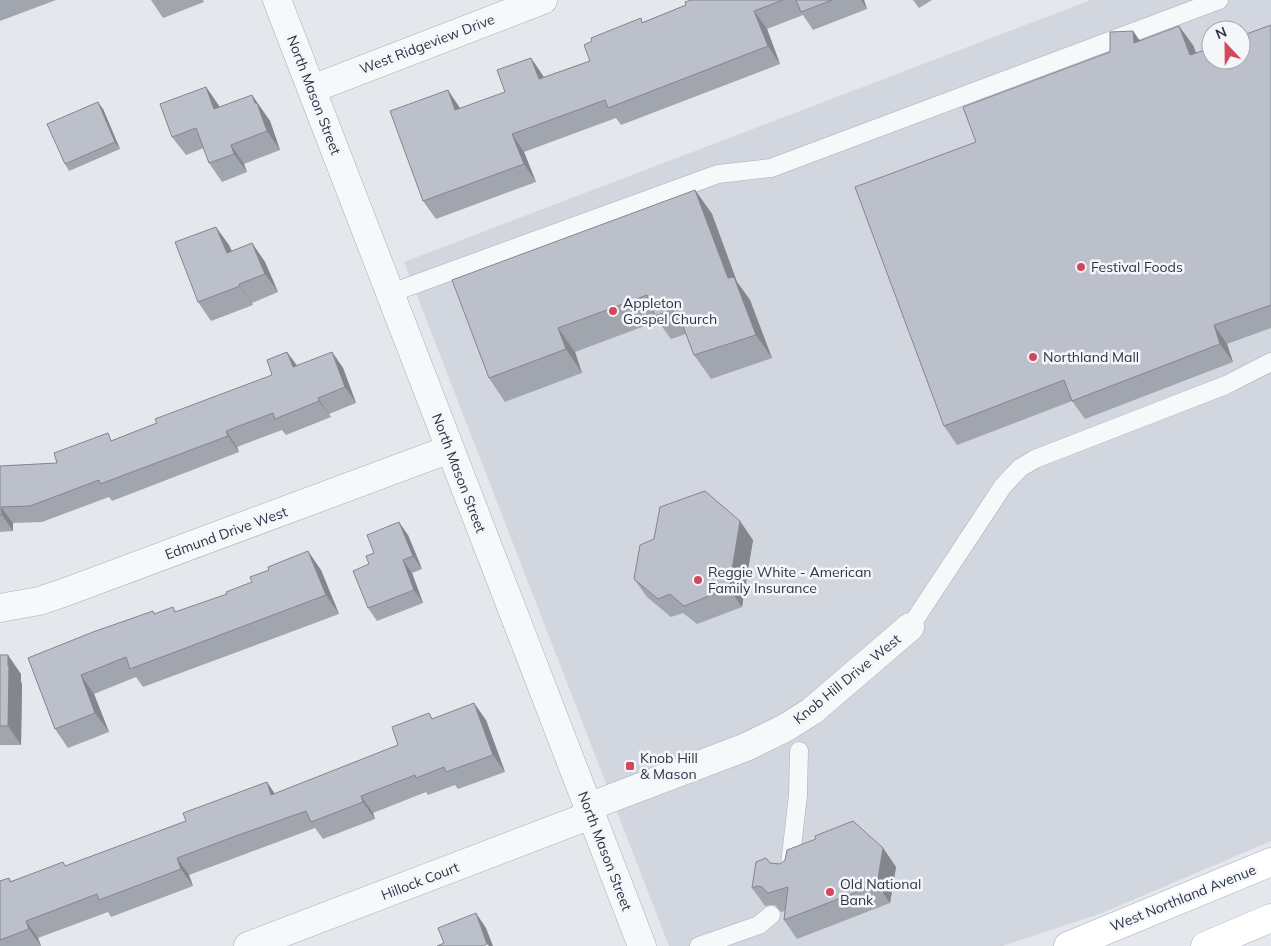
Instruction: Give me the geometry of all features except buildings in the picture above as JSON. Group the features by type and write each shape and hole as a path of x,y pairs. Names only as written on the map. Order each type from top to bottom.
{"main road":[{"name":"West Northland Avenue","path":"1068,946 1271,862"},
{"path":"1205,946 1271,918"}],"street":[{"name":"North Mason Street","path":"276,0 642,946"},
{"name":"West Ridgeview Drive","path":"312,89 543,0"},
{"name":"Edmund Drive West","path":"0,608 30,603 63,593 450,449"},
{"name":"Knob Hill Drive West","path":"589,811 746,747 785,728 812,711 910,627"},
{"name":"Hillock Court","path":"248,946 589,811"}],"lane":[{"path":"391,294 718,174 771,168 1219,0"},
{"path":"910,627 1003,486 1020,468 1044,455 1226,385 1271,362"},
{"path":"789,873 798,795 798,751"},
{"path":"699,946 759,925 771,916"}],"shaded area":[{"path":"1091,0 1271,0 1271,841 1102,913 1002,946 669,946 404,262"}],"place":[{"name":"Festival Foods","path":"1081,267"},
{"name":"Appleton Gospel Church","path":"613,311"},
{"name":"Northland Mall","path":"1033,357"},
{"name":"Reggie White - American Family Insurance","path":"698,580"},
{"name":"Knob Hill & Mason","path":"630,766"},
{"name":"Old National Bank","path":"830,892"}]}
